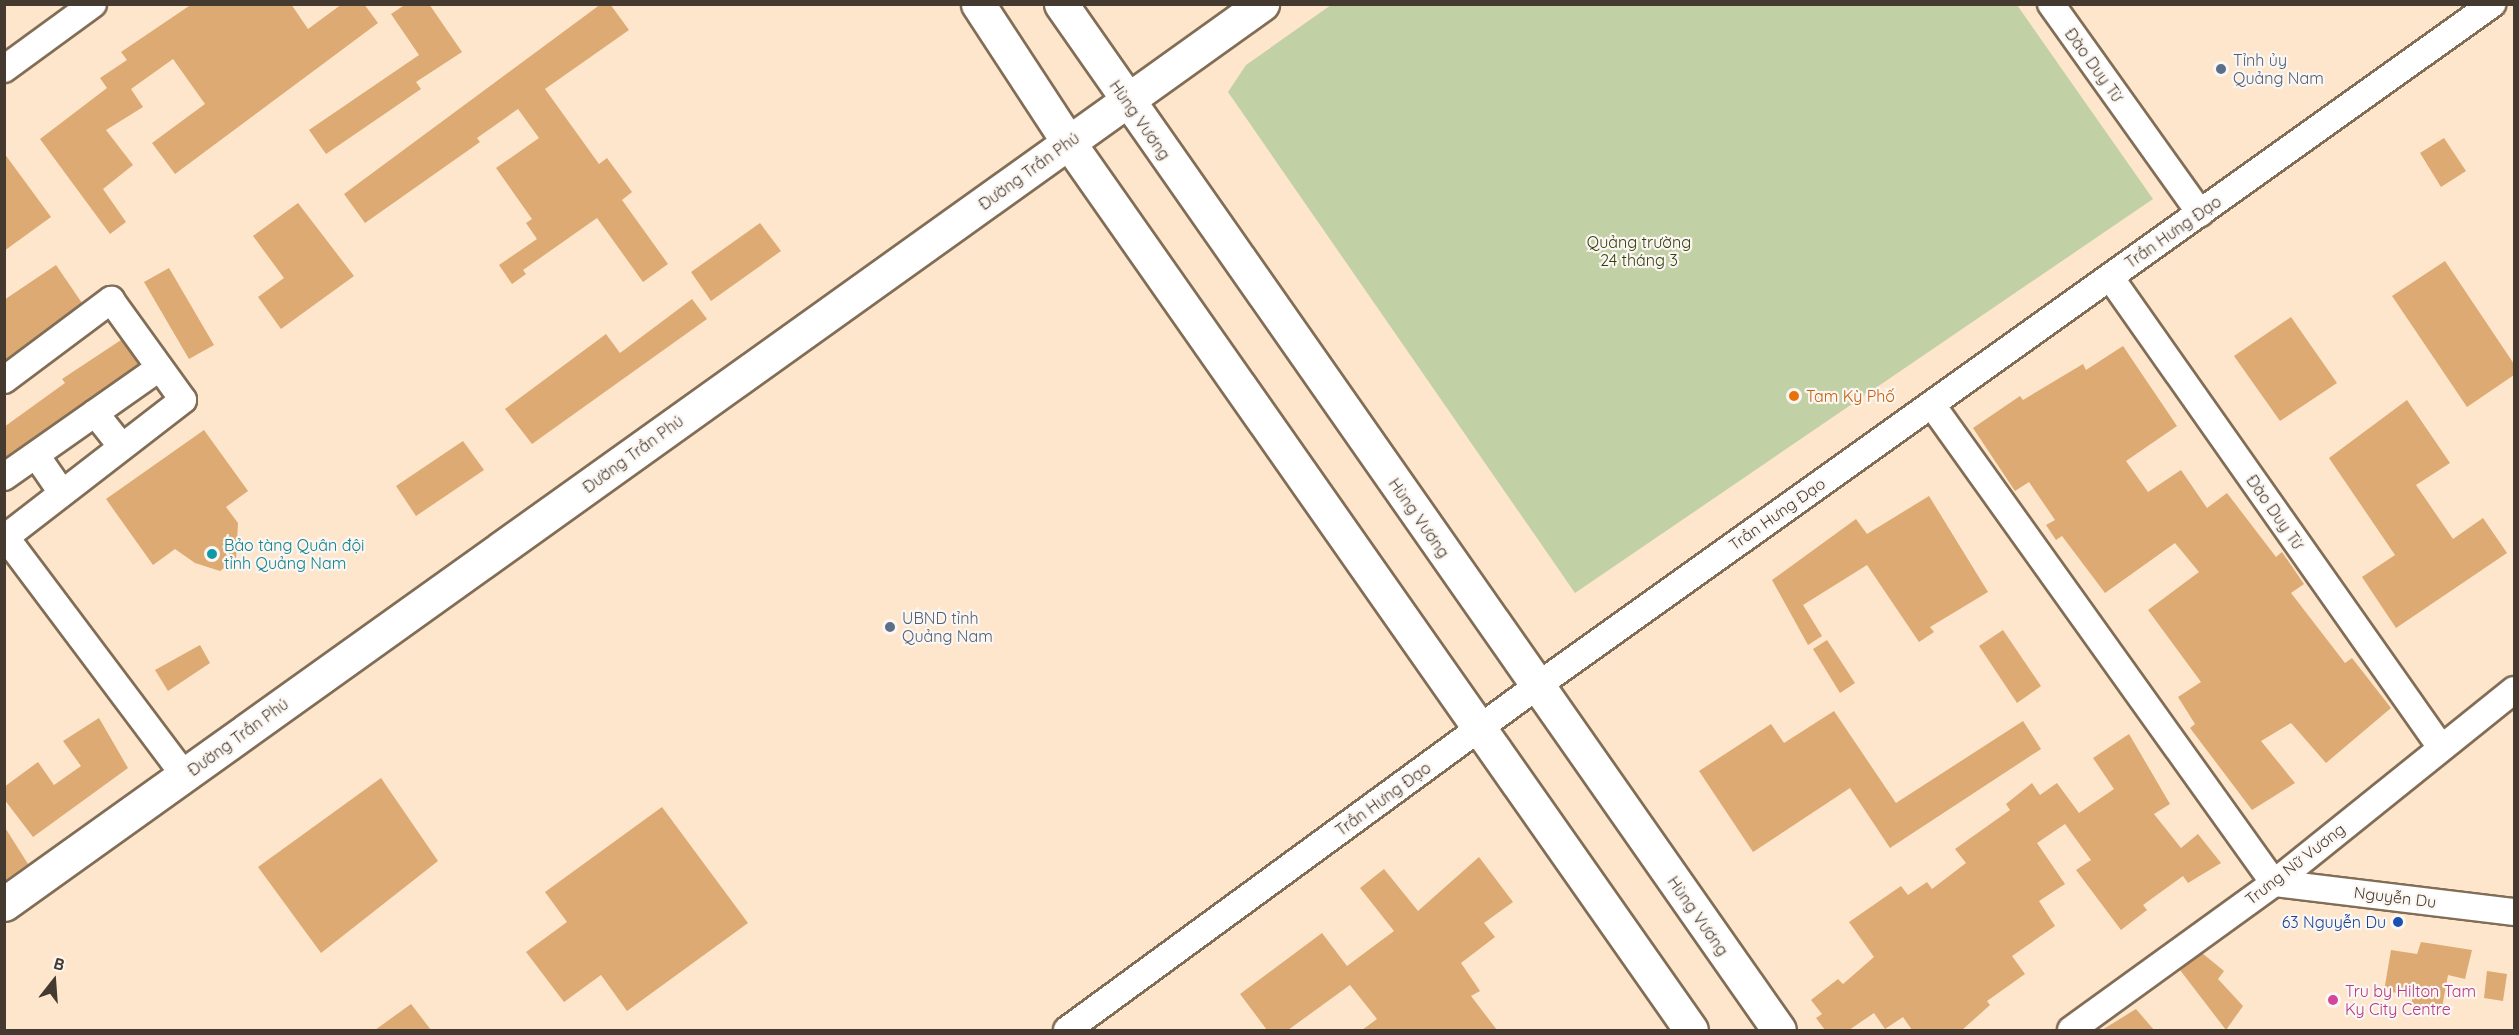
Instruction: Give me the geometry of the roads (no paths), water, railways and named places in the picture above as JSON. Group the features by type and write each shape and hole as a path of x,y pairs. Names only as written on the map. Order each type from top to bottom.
{"main road":[{"path":"978,4 1069,143 1691,1030"},
{"name":"Hùng Vương","path":"1061,4 1127,102 1779,1030"},
{"name":"Đường Trần Phú","path":"4,904 1262,4"}],"street":[{"path":"4,69 93,4"},
{"name":"Đào Duy Từ","path":"2051,4 2200,213"},
{"name":"Trần Hưng Đạo","path":"1067,1030 1536,686 2492,4"},
{"name":"Đào Duy Từ","path":"2110,277 2440,746"},
{"path":"4,380 111,300 183,400 5,536 184,775"},
{"path":"4,477 159,368"},
{"path":"1932,405 2274,883"},
{"path":"95,413 122,447"},
{"path":"36,455 62,493"},
{"name":"Trưng Nữ Vương","path":"2071,1030 2274,883 2440,746 2514,690"},
{"name":"Nguyễn Du","path":"2274,883 2514,912"}],"place":[{"name":"Tỉnh ủy Quảng Nam","path":"2221,69"},
{"name":"Tam Kỳ Phố","path":"1794,396"},
{"name":"Bảo tàng Quân đội tỉnh Quảng Nam","path":"212,554"},
{"name":"UBND tỉnh Quảng Nam","path":"890,627"},
{"name":"63 Nguyễn Du","path":"2398,922"},
{"name":"Tru by Hilton Tam Ky City Centre","path":"2333,1000"}],"park label":[{"name":"Quảng trường 24 tháng 3","path":"1639,251"}]}
